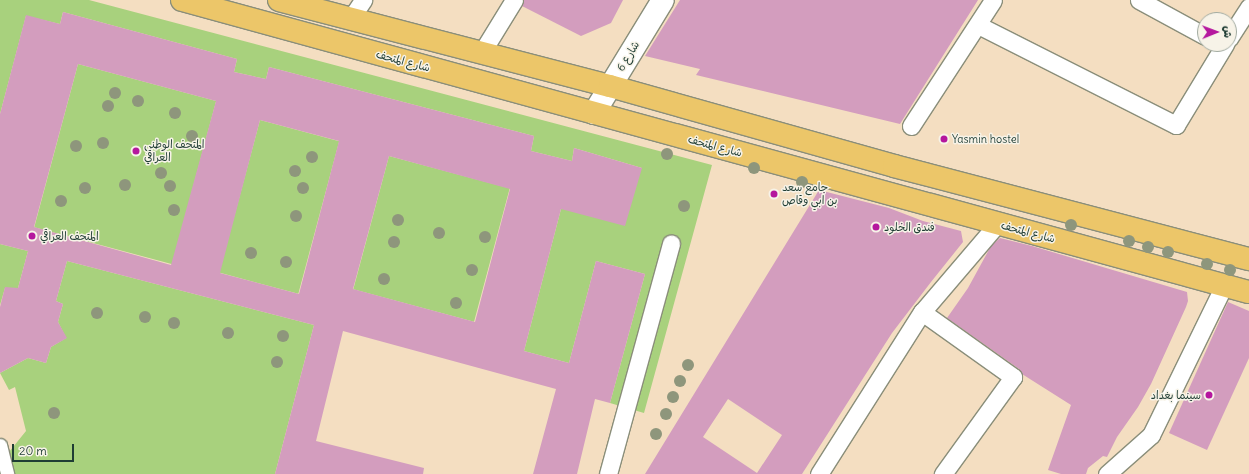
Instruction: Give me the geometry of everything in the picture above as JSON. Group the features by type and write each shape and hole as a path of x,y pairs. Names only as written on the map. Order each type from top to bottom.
{"main road":[{"name":"شارع المتحف","path":"182,0 1249,292"},
{"path":"279,0 610,86 946,180 1249,259"}],"street":[{"path":"351,18 363,0"},
{"path":"482,52 514,0"},
{"name":"شارع 6","path":"594,113 663,0"},
{"path":"911,126 978,26 993,0"},
{"path":"1139,0 1197,32"},
{"path":"1237,24 1249,7"},
{"path":"978,26 1176,125 1219,52"},
{"path":"819,474 922,312 998,223"},
{"path":"608,474 671,243"},
{"path":"1107,474 1151,435 1224,285"},
{"path":"922,312 1012,377 943,474"},
{"path":"0,445 7,474"}],"green space":[{"path":"0,0 89,0 712,165 644,413 610,403 645,274 596,261 569,363 524,351 561,209 642,168 574,148 572,161 531,151 534,136 269,67 266,79 234,72 237,59 63,12 60,24 26,16 0,114"},
{"path":"78,64 216,101 172,264 34,227"},
{"path":"260,120 339,141 298,294 219,273"},
{"path":"389,156 510,188 474,322 353,289"},
{"path":"0,244 28,251 18,288 5,288 0,305"},
{"path":"67,261 314,325 275,474 14,474 9,452 26,431 15,387 9,390 0,373 28,358 46,363 51,347 66,338 58,322 63,304 56,301"}],"building":[{"path":"524,0 623,0 611,23 581,36 522,6"},
{"path":"680,0 978,0 900,124 696,75 700,69 645,56"},
{"name":"المتحف العراقي","path":"63,12 237,59 234,72 266,79 269,67 534,136 531,151 572,161 574,148 642,168 625,226 561,209 524,351 569,363 596,261 645,274 610,403 595,399 577,474 533,474 556,389 343,331 316,441 424,468 423,474 275,474 314,325 67,261 56,301 63,304 58,322 67,338 51,347 46,363 28,358 0,373 0,307 5,287 18,288 28,251 0,244 0,114 26,15 60,24","holes":["78,64 216,101 171,265 34,227","260,120 339,141 299,294 220,273","389,156 510,189 475,322 353,289"]},
{"path":"819,190 889,208 923,221 961,231 963,242 892,333 802,474 645,474","holes":["728,399 782,435 757,473 703,437"]},
{"path":"1000,238 1187,292 1188,301 1186,307 1151,384 1138,407 1117,437 1107,457 1103,456 1088,468 1086,474 1061,474 1048,470 1071,405 1022,374 1019,369 947,318 968,288 991,246"},
{"name":"سينما بغداد","path":"1228,302 1249,311 1249,358 1207,450 1169,433"}],"place":[{"name":"Yasmin hostel","path":"944,139"},
{"name":"المتحف الوطني العراقي","path":"136,151"},
{"name":"جامع سعد بن ابي وقاص","path":"774,194"},
{"name":"فندق الخلود","path":"876,227"},
{"name":"المتحف العراقي","path":"32,236"},
{"name":"سينما بغداد","path":"1209,395"}]}
